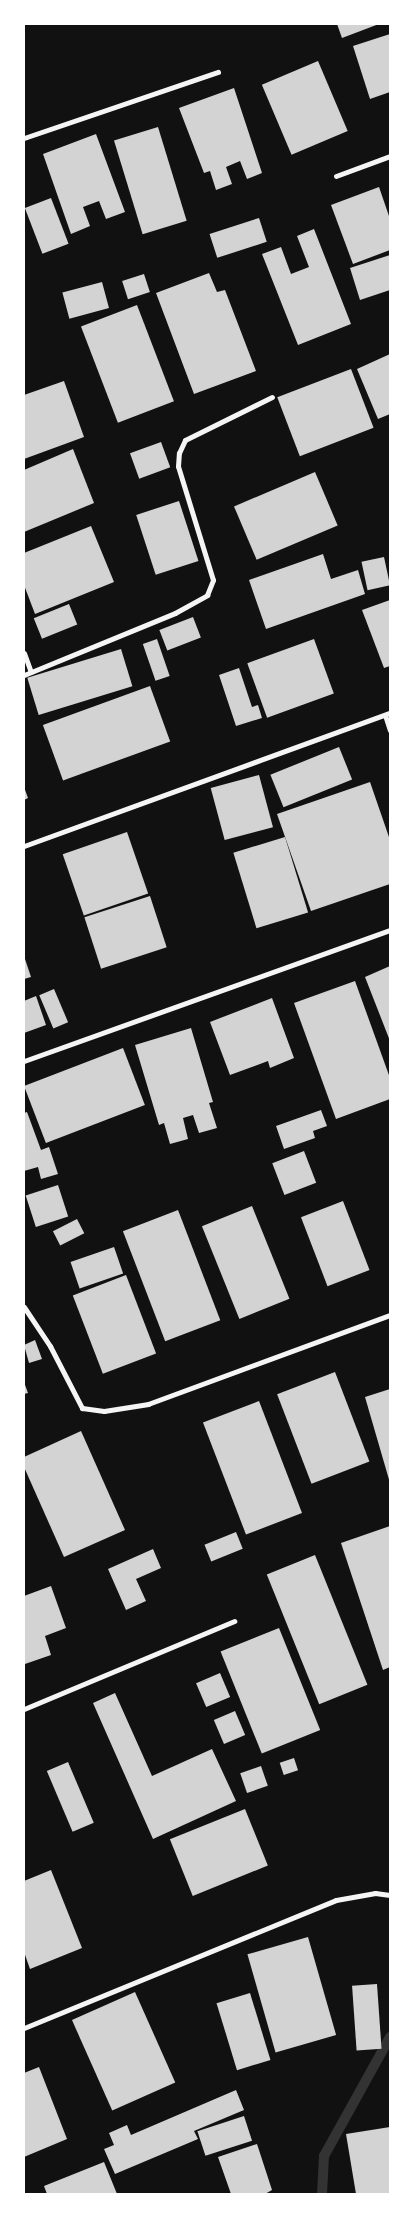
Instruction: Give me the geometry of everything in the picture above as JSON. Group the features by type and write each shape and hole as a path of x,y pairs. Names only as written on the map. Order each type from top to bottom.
{"street":[{"path":"24,138 218,72"},
{"path":"336,176 390,156"},
{"path":"24,675 175,613 207,595 213,580 178,466 179,454 185,440 272,397"},
{"path":"24,653 31,672"},
{"path":"24,846 388,714 390,730"},
{"path":"24,1061 390,930"},
{"path":"24,1308 50,1346 82,1408 104,1411 148,1404 390,1315"},
{"path":"24,1709 234,1622"},
{"path":"24,2028 336,1900 374,1893 390,1895"}],"building":[{"path":"337,24 379,24 342,38"},
{"path":"390,34 390,92 370,99 353,46"},
{"path":"318,61 348,131 292,155 262,85"},
{"path":"234,88 262,173 247,179 240,161 226,167 232,184 216,190 210,171 204,173 179,108"},
{"path":"158,127 187,221 143,234 114,140"},
{"path":"96,134 125,212 106,219 99,201 83,207 90,226 71,234 43,154"},
{"path":"379,187 390,219 390,250 353,264 331,205"},
{"path":"51,198 69,244 42,254 25,208"},
{"path":"259,218 267,242 217,258 210,234"},
{"path":"314,229 351,324 298,345 262,254 281,247 291,274 309,267 297,236"},
{"path":"390,255 390,290 360,300 350,268"},
{"path":"209,273 217,292 225,290 256,371 194,394 156,293"},
{"path":"144,274 150,292 128,299 122,281"},
{"path":"102,282 109,308 69,319 62,293"},
{"path":"137,305 174,401 118,423 81,327"},
{"path":"390,354 390,414 378,419 357,369"},
{"path":"351,369 374,428 300,456 277,397"},
{"path":"64,381 84,437 24,459 24,395"},
{"path":"161,442 170,467 139,479 130,453"},
{"path":"73,449 94,503 24,532 24,470"},
{"path":"315,472 338,525 257,560 234,506"},
{"path":"179,501 198,561 156,575 136,515"},
{"path":"91,526 114,582 35,614 24,585 24,553"},
{"path":"323,554 331,579 358,570 365,594 266,629 249,580"},
{"path":"384,557 390,585 368,590 362,562"},
{"path":"390,600 390,666 384,668 362,610"},
{"path":"69,604 77,624 42,639 34,618"},
{"path":"193,617 201,638 167,650 159,630"},
{"path":"157,639 170,676 156,681 143,644"},
{"path":"314,639 334,694 267,718 247,663"},
{"path":"121,649 132,686 39,715 27,678"},
{"path":"239,668 252,707 258,705 262,718 236,726 219,675"},
{"path":"150,686 170,741 63,780 43,725"},
{"path":"339,747 352,779 283,807 270,775"},
{"path":"259,775 273,827 225,840 211,788"},
{"path":"370,782 390,840 390,884 311,911 277,814"},
{"path":"24,787 28,798 24,800"},
{"path":"127,832 148,893 84,916 63,854"},
{"path":"285,837 308,913 256,928 233,853"},
{"path":"150,896 167,947 101,969 84,917"},
{"path":"24,956 31,977 24,979"},
{"path":"390,966 390,1041 365,977"},
{"path":"355,981 390,1078 390,1099 336,1119 294,1003"},
{"path":"54,989 68,1022 53,1028 39,995"},
{"path":"36,996 46,1025 24,1033 24,1001"},
{"path":"272,998 294,1058 270,1068 268,1061 230,1075 210,1022"},
{"path":"191,1028 213,1102 209,1103 217,1128 199,1133 193,1115 183,1118 188,1139 170,1144 164,1123 159,1125 135,1045"},
{"path":"123,1048 145,1105 46,1143 24,1086"},
{"path":"321,1110 327,1126 313,1131 315,1138 284,1149 276,1126"},
{"path":"27,1112 41,1150 49,1147 58,1174 41,1179 38,1167 24,1171 24,1113"},
{"path":"304,1151 316,1183 284,1195 272,1163"},
{"path":"58,1185 68,1216 36,1227 26,1196"},
{"path":"343,1201 370,1270 328,1286 301,1217"},
{"path":"252,1206 289,1299 239,1319 202,1226"},
{"path":"178,1210 220,1320 165,1341 123,1231"},
{"path":"77,1219 84,1233 60,1246 53,1231"},
{"path":"114,1247 123,1273 80,1288 71,1262"},
{"path":"126,1275 156,1353 103,1374 73,1295"},
{"path":"35,1340 42,1359 29,1363 24,1345"},
{"path":"335,1372 369,1462 312,1484 277,1394"},
{"path":"24,1382 28,1393 24,1394"},
{"path":"390,1389 390,1483 365,1397"},
{"path":"259,1401 302,1513 246,1535 203,1423"},
{"path":"81,1431 125,1530 64,1557 24,1467 24,1457"},
{"path":"390,1526 390,1667 383,1670 341,1543"},
{"path":"236,1532 243,1549 211,1561 204,1545"},
{"path":"153,1549 161,1568 136,1579 146,1601 126,1610 108,1569"},
{"path":"315,1555 367,1685 319,1704 267,1574"},
{"path":"51,1586 66,1628 45,1636 51,1655 25,1664 24,1596"},
{"path":"279,1628 320,1730 262,1754 221,1652"},
{"path":"220,1673 230,1697 206,1707 196,1683"},
{"path":"115,1693 152,1776 212,1749 236,1801 153,1839 93,1703"},
{"path":"235,1711 245,1735 224,1744 214,1720"},
{"path":"294,1758 298,1770 284,1775 280,1763"},
{"path":"68,1762 94,1823 73,1832 47,1771"},
{"path":"261,1766 268,1786 247,1793 240,1773"},
{"path":"245,1809 268,1866 193,1896 170,1839"},
{"path":"51,1870 82,1948 30,1969 24,1952 24,1881"},
{"path":"308,1937 336,2035 276,2052 247,1954"},
{"path":"377,1984 382,2049 357,2051 352,1986"},
{"path":"135,1992 175,2082 112,2111 72,2020"},
{"path":"250,1993 270,2060 237,2070 217,2003"},
{"path":"39,2067 67,2139 24,2157 24,2073"},
{"path":"236,2090 244,2110 194,2131 198,2139 115,2174 104,2149 114,2145 109,2133 127,2125 131,2135"},
{"path":"244,2116 252,2141 205,2156 197,2131"},
{"path":"390,2127 390,2194 356,2194 346,2134"},
{"path":"257,2144 272,2190 265,2194 231,2194 218,2157"},
{"path":"104,2162 117,2194 47,2194 44,2186"}],"waterway":[{"path":"322,2194 324,2156 390,2037"}]}
